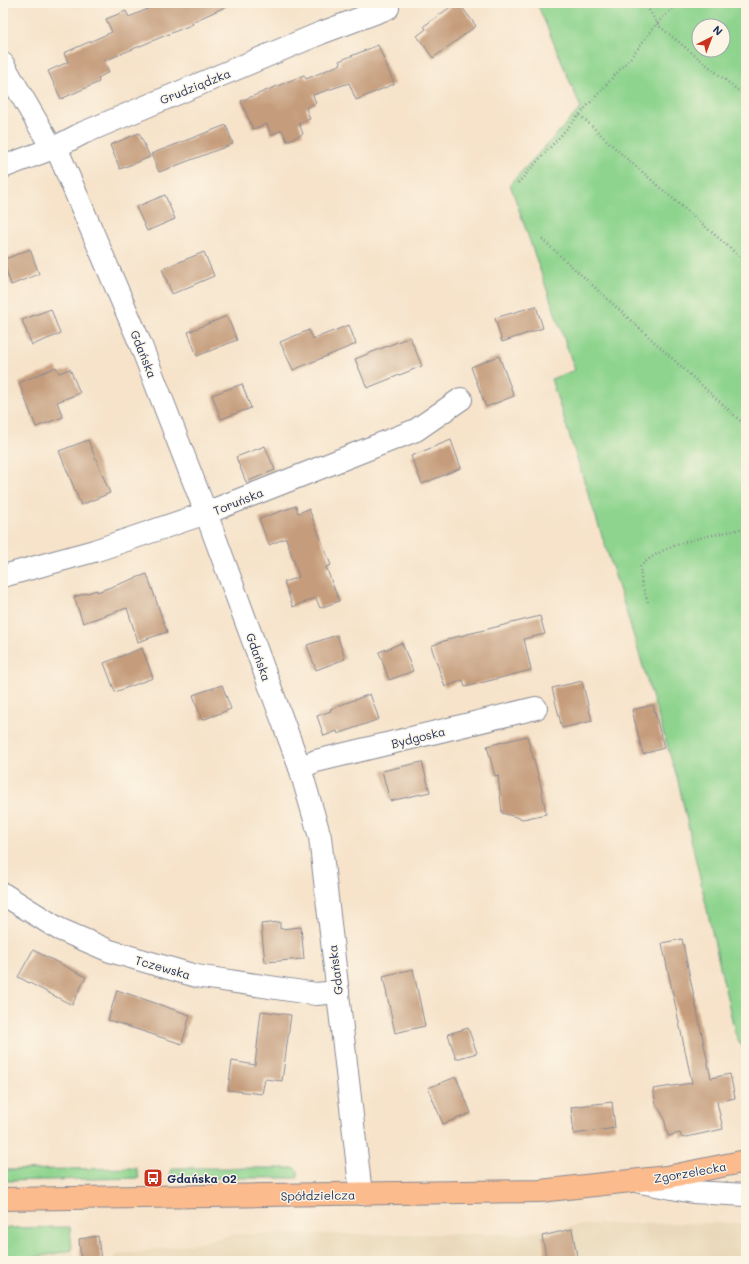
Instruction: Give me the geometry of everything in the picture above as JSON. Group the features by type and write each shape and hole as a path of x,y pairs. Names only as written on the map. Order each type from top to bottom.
{"main road":[{"name":"Zgorzelecka","path":"633,1181 667,1177 746,1161"},
{"name":"Spółdzielcza","path":"3,1198 540,1191 633,1181"}],"street":[{"name":"Grudziądzka","path":"3,167 54,148 90,130 321,34 388,8"},
{"name":"Gdańska","path":"3,64 54,148 140,343 206,513 300,768 320,837 361,1194"},
{"name":"Toruńska","path":"3,576 94,551 206,513 416,430 461,399"},
{"name":"Bydgoska","path":"300,768 316,761 536,708"},
{"name":"Tczewska","path":"3,894 59,928 117,953 196,976 316,994 338,992"},
{"path":"633,1181 693,1192 746,1195"}],"path":[{"path":"644,3 657,23 746,97"},
{"path":"518,183 634,55 657,23 679,3"},
{"path":"580,115 618,151 746,262"},
{"path":"542,239 746,426"},
{"path":"648,602 642,585 640,567 648,558 676,545 746,528"}],"shaded area":[{"path":"746,1223 746,1261 112,1261 116,1255 199,1243 235,1234 521,1234 571,1226 598,1224"},
{"path":"72,1250 75,1261 17,1261"}],"green space":[{"path":"537,3 746,3 746,1056 735,1033 678,781 619,588 551,379 575,370 510,184 581,108"},
{"path":"136,1168 139,1178 3,1181 3,1170"},
{"path":"172,1168 295,1168 298,1171 298,1178 170,1178"},
{"path":"70,1227 72,1250 17,1261 3,1261 3,1228"}],"building":[{"path":"162,3 234,3 192,22 193,24 104,61 109,72 98,78 99,82 61,99 48,71 68,62 64,53 112,32 106,19 126,11 129,17"},
{"path":"456,3 459,3 476,26 433,58 417,36 426,29 424,26"},
{"path":"378,45 394,84 356,100 349,83 313,95 316,103 306,108 310,119 299,123 303,134 287,141 282,130 271,135 267,124 253,129 241,101 304,75 306,79 341,64 339,61"},
{"path":"226,125 233,144 159,172 151,154"},
{"path":"139,133 150,157 120,169 110,145"},
{"path":"165,195 175,219 147,231 136,207"},
{"path":"30,249 39,274 11,285 3,260"},
{"path":"204,252 214,276 172,294 162,269"},
{"path":"536,306 543,328 502,342 495,318"},
{"path":"51,309 60,334 32,345 22,320"},
{"path":"227,316 237,340 197,356 188,332"},
{"path":"349,325 356,344 293,370 280,342 309,330 313,339"},
{"path":"410,337 422,366 367,388 355,359"},
{"path":"499,356 514,396 486,407 471,367"},
{"path":"56,367 59,373 70,369 80,393 57,402 63,417 36,427 19,383"},
{"path":"242,384 251,408 221,419 212,395"},
{"path":"88,440 110,493 81,505 59,451"},
{"path":"451,440 461,468 422,484 411,456"},
{"path":"265,446 275,470 246,482 236,457"},
{"path":"296,506 298,513 309,509 331,565 326,567 339,601 320,608 316,598 293,607 284,582 299,577 286,538 269,545 259,519"},
{"path":"147,574 167,632 138,642 127,608 83,623 74,597 97,590 97,592"},
{"path":"540,616 545,634 524,639 531,670 465,687 463,680 445,687 431,646 452,638"},
{"path":"337,635 345,659 316,670 307,645"},
{"path":"402,643 413,671 389,680 379,652"},
{"path":"142,648 153,678 115,692 104,663"},
{"path":"582,681 592,721 562,728 552,688"},
{"path":"222,685 231,709 202,720 193,695"},
{"path":"370,694 379,719 338,734 337,731 324,736 317,716 331,711 330,709"},
{"path":"653,705 664,748 643,754 632,710"},
{"path":"527,736 541,786 546,814 523,819 502,813 498,775 495,776 487,746"},
{"path":"422,762 430,792 390,801 382,771"},
{"path":"280,922 280,929 301,927 304,959 265,962 261,924"},
{"path":"682,939 711,1078 730,1074 735,1098 717,1102 723,1129 682,1138 680,1133 668,1136 664,1117 656,1104 653,1089 692,1083 662,943"},
{"path":"33,950 86,977 72,1005 18,977"},
{"path":"413,969 425,1026 395,1033 383,976"},
{"path":"117,990 190,1015 182,1044 108,1020"},
{"path":"261,1011 291,1015 282,1081 265,1079 262,1094 228,1090 232,1061 255,1065"},
{"path":"468,1028 477,1053 456,1059 448,1034"},
{"path":"456,1077 471,1113 443,1124 428,1088"},
{"path":"612,1102 615,1128 574,1134 571,1107"},
{"path":"572,1229 578,1261 547,1261 542,1236"},
{"path":"98,1236 101,1260 81,1261 79,1239"}],"place":[{"name":"Gdańska 02","path":"153,1178"}]}
